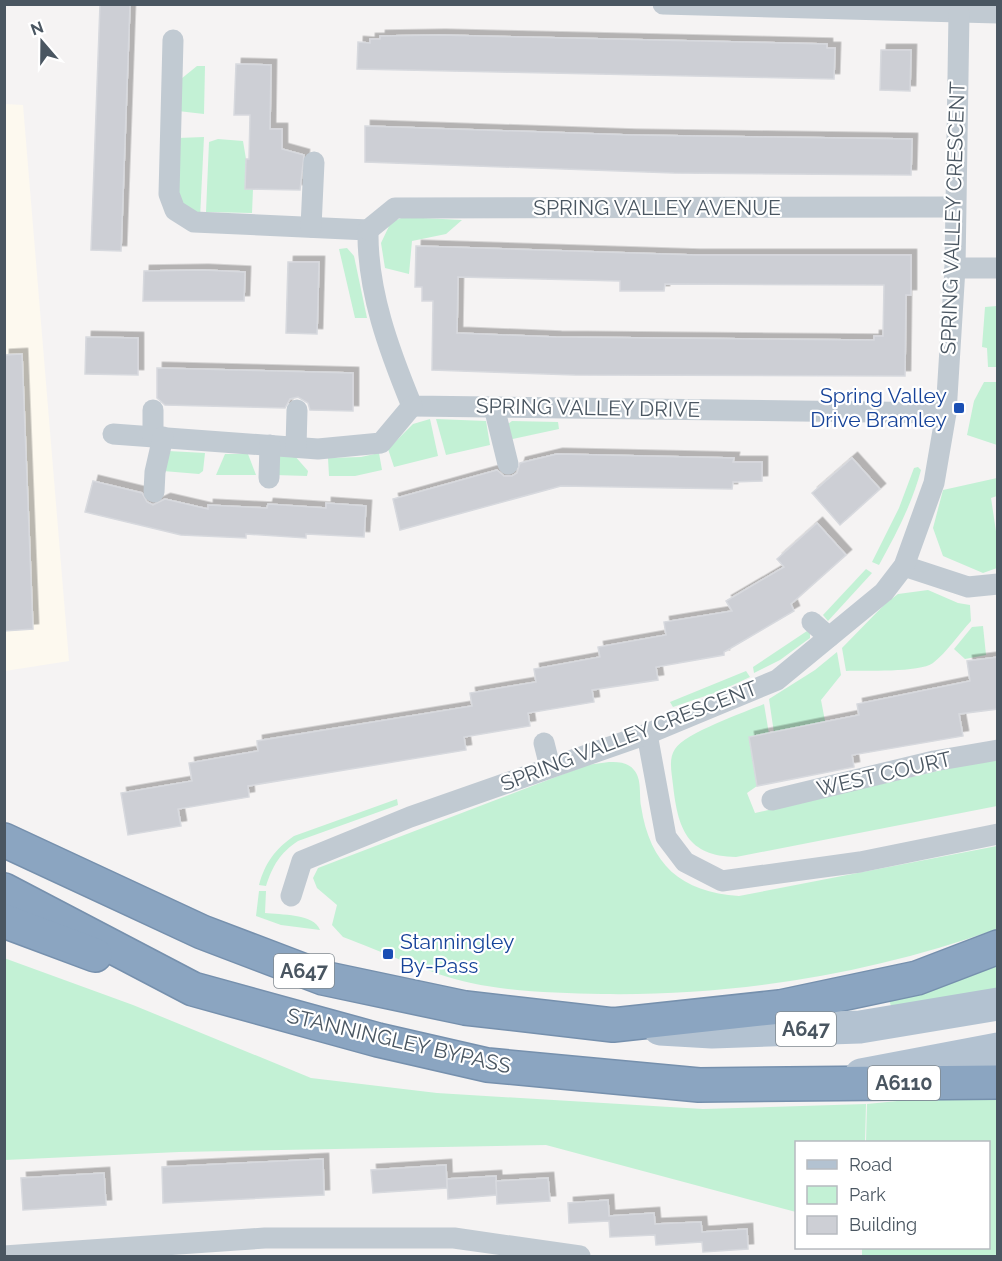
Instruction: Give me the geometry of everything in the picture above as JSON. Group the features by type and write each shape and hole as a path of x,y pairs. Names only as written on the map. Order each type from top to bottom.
{"highway":[{"name":"STANNINGLEY BYPASS","path":"8,841 202,933 323,978 465,1008 614,1025"},
{"name":"STANNINGLEY BYPASS","path":"4,890 193,989 378,1040 487,1065 699,1085 810,1084"},
{"name":"A647","path":"4,921 50,940 193,989"},
{"path":"614,1025 780,1007 917,978 998,947"},
{"name":"A6110","path":"810,1084 998,1082"}],"main road":[{"name":"STANNINGLEY BYPASS","path":"614,1025 712,1032 860,1027 998,1004"},
{"name":"STANNINGLEY BYPASS","path":"810,1084 998,1049"}],"street":[{"path":"663,4 998,13"},
{"name":"SPRING VALLEY CRESCENT","path":"291,896 302,861 410,817 647,734 777,680 884,592 904,566 934,483 946,413 955,268 959,13"},
{"path":"113,434 318,449 381,443 412,406 386,344 368,253 368,230 194,222 175,210 169,194 173,40"},
{"path":"311,227 314,162"},
{"name":"SPRING VALLEY AVENUE","path":"368,230 395,208 955,207"},
{"path":"955,268 998,268"},
{"name":"SPRING VALLEY DRIVE","path":"412,406 946,413"},
{"path":"494,407 508,464"},
{"path":"153,410 158,437 154,492"},
{"path":"296,447 297,410"},
{"path":"269,478 270,445"},
{"path":"904,566 968,587 998,584"},
{"path":"812,622 829,637"},
{"path":"647,734 666,837 685,862 722,881 860,862 998,834"},
{"path":"544,743 550,767"},
{"name":"WEST COURT","path":"772,800 934,761 998,750"},
{"path":"4,1256 265,1238 454,1238 580,1257"}],"shaded area":[{"path":"5,104 23,105 69,661 5,671"}],"green space":[{"path":"197,66 205,66 204,114 178,111 181,79"},
{"path":"204,137 200,218 183,205 177,191 178,138"},
{"path":"218,139 243,141 246,159 245,189 253,189 252,213 206,212 209,142"},
{"path":"404,217 462,220 446,234 412,241 409,274 385,268 381,243 391,222"},
{"path":"347,248 354,256 367,318 355,318 339,249"},
{"path":"997,306 997,367 988,367 987,348 982,347 985,307"},
{"path":"984,382 997,382 997,445 967,435 974,401"},
{"path":"430,419 438,456 394,467 388,449 413,424"},
{"path":"436,419 486,421 490,445 446,455"},
{"path":"512,421 558,422 559,429 508,440 508,424"},
{"path":"168,451 205,453 203,471 199,474 163,471"},
{"path":"379,453 382,470 355,476 329,476 328,458 361,457"},
{"path":"225,454 248,454 256,475 216,475"},
{"path":"279,455 294,455 308,471 307,476 275,475"},
{"path":"918,467 921,470 917,483 897,530 879,565 872,562 899,508 914,468"},
{"path":"997,478 997,496 991,498 997,538 997,568 983,573 943,556 933,528 943,490"},
{"path":"866,569 872,573 828,621 823,615"},
{"path":"928,590 958,603 970,605 971,621 938,659 926,666 916,668 846,671 842,648 885,604 898,594"},
{"path":"983,626 986,655 965,659 954,649 972,627"},
{"path":"810,629 810,638 780,660 754,673 753,667"},
{"path":"837,652 841,675 821,700 825,721 774,733 769,699 815,670"},
{"path":"746,671 750,677 720,691 673,707 670,702"},
{"path":"764,704 769,734 749,738 757,786 747,793 755,813 994,758 997,759 997,806 736,857 706,852 688,837 678,815 671,771 673,753 690,736"},
{"path":"619,762 632,767 637,774 645,827 652,844 672,872 700,889 739,896 997,846 997,929 901,958 802,979 703,991 602,994 520,990 456,979 423,969 343,937 332,925 337,905 317,888 313,878 318,868 587,765"},
{"path":"397,799 398,805 298,841 278,860 266,886 259,885 272,857 294,836"},
{"path":"259,891 266,891 265,913 311,920 320,930 281,925 256,916"},
{"path":"4,958 133,1005 311,1078 437,1093 703,1109 866,1104 865,1141 795,1141 795,1212 546,1145 179,1152 5,1160"},
{"path":"997,962 997,991 891,1006 889,1000"},
{"path":"997,1091 997,1256 862,1256 862,1249 990,1249 990,1141 866,1141 867,1104"}],"building":[{"path":"100,4 130,4 121,251 91,250"},
{"path":"440,35 827,44 827,48 835,48 834,79 357,69 358,42 370,43 370,39 380,39 380,36"},
{"path":"881,50 911,50 910,91 880,90"},
{"path":"236,64 271,65 270,129 282,129 282,149 304,155 300,190 245,189 246,159 249,159 250,115 234,115"},
{"path":"365,126 630,135 912,139 911,175 674,173 365,162"},
{"path":"416,246 695,255 911,255 911,295 906,295 905,376 575,375 432,370 433,301 422,301 422,287 415,287","holes":["458,277 620,281 620,291 664,291 665,284 884,285 883,336 874,336 874,340 556,337 457,333"]},
{"path":"288,262 319,262 317,334 286,333"},
{"path":"144,271 245,272 244,301 143,301"},
{"path":"86,337 138,338 138,375 85,374"},
{"path":"22,354 33,629 4,631 4,355"},
{"path":"157,368 353,373 353,411 310,410 308,403 298,397 290,399 285,408 165,405 157,398"},
{"path":"557,454 734,458 733,462 762,462 762,481 733,482 732,489 561,486 400,530 393,499 497,470 504,476 512,476 517,473 520,463"},
{"path":"852,458 880,489 840,525 812,493"},
{"path":"93,481 142,493 147,502 153,505 165,499 208,509 208,505 267,508 268,504 326,508 326,503 366,506 364,537 306,534 306,538 246,534 246,538 181,535 85,512"},
{"path":"817,523 846,555 791,604 794,611 724,652 724,655 656,667 658,680 592,690 594,702 528,713 530,726 464,737 466,750 248,786 249,797 178,809 181,826 128,835 121,793 192,781 189,763 258,751 257,741 472,706 470,693 536,682 534,669 600,657 598,647 666,635 664,622 732,611 726,601 784,567 777,559"},
{"path":"998,657 998,709 959,714 963,736 852,755 854,767 757,786 749,737 859,715 857,704 970,681 967,661"},
{"path":"323,1159 324,1195 163,1203 162,1167"},
{"path":"446,1165 447,1188 373,1193 371,1170"},
{"path":"104,1173 106,1205 23,1210 21,1178"},
{"path":"496,1176 497,1195 448,1199 447,1179"},
{"path":"548,1178 550,1201 497,1204 496,1181"},
{"path":"608,1200 609,1216 654,1213 655,1224 701,1222 702,1232 747,1229 748,1249 703,1252 702,1242 656,1245 655,1235 610,1237 609,1221 569,1223 568,1203"}],"place":[{"name":"Spring Valley Drive Bramley","path":"959,408"},
{"name":"Stanningley By-Pass","path":"388,954"}]}
